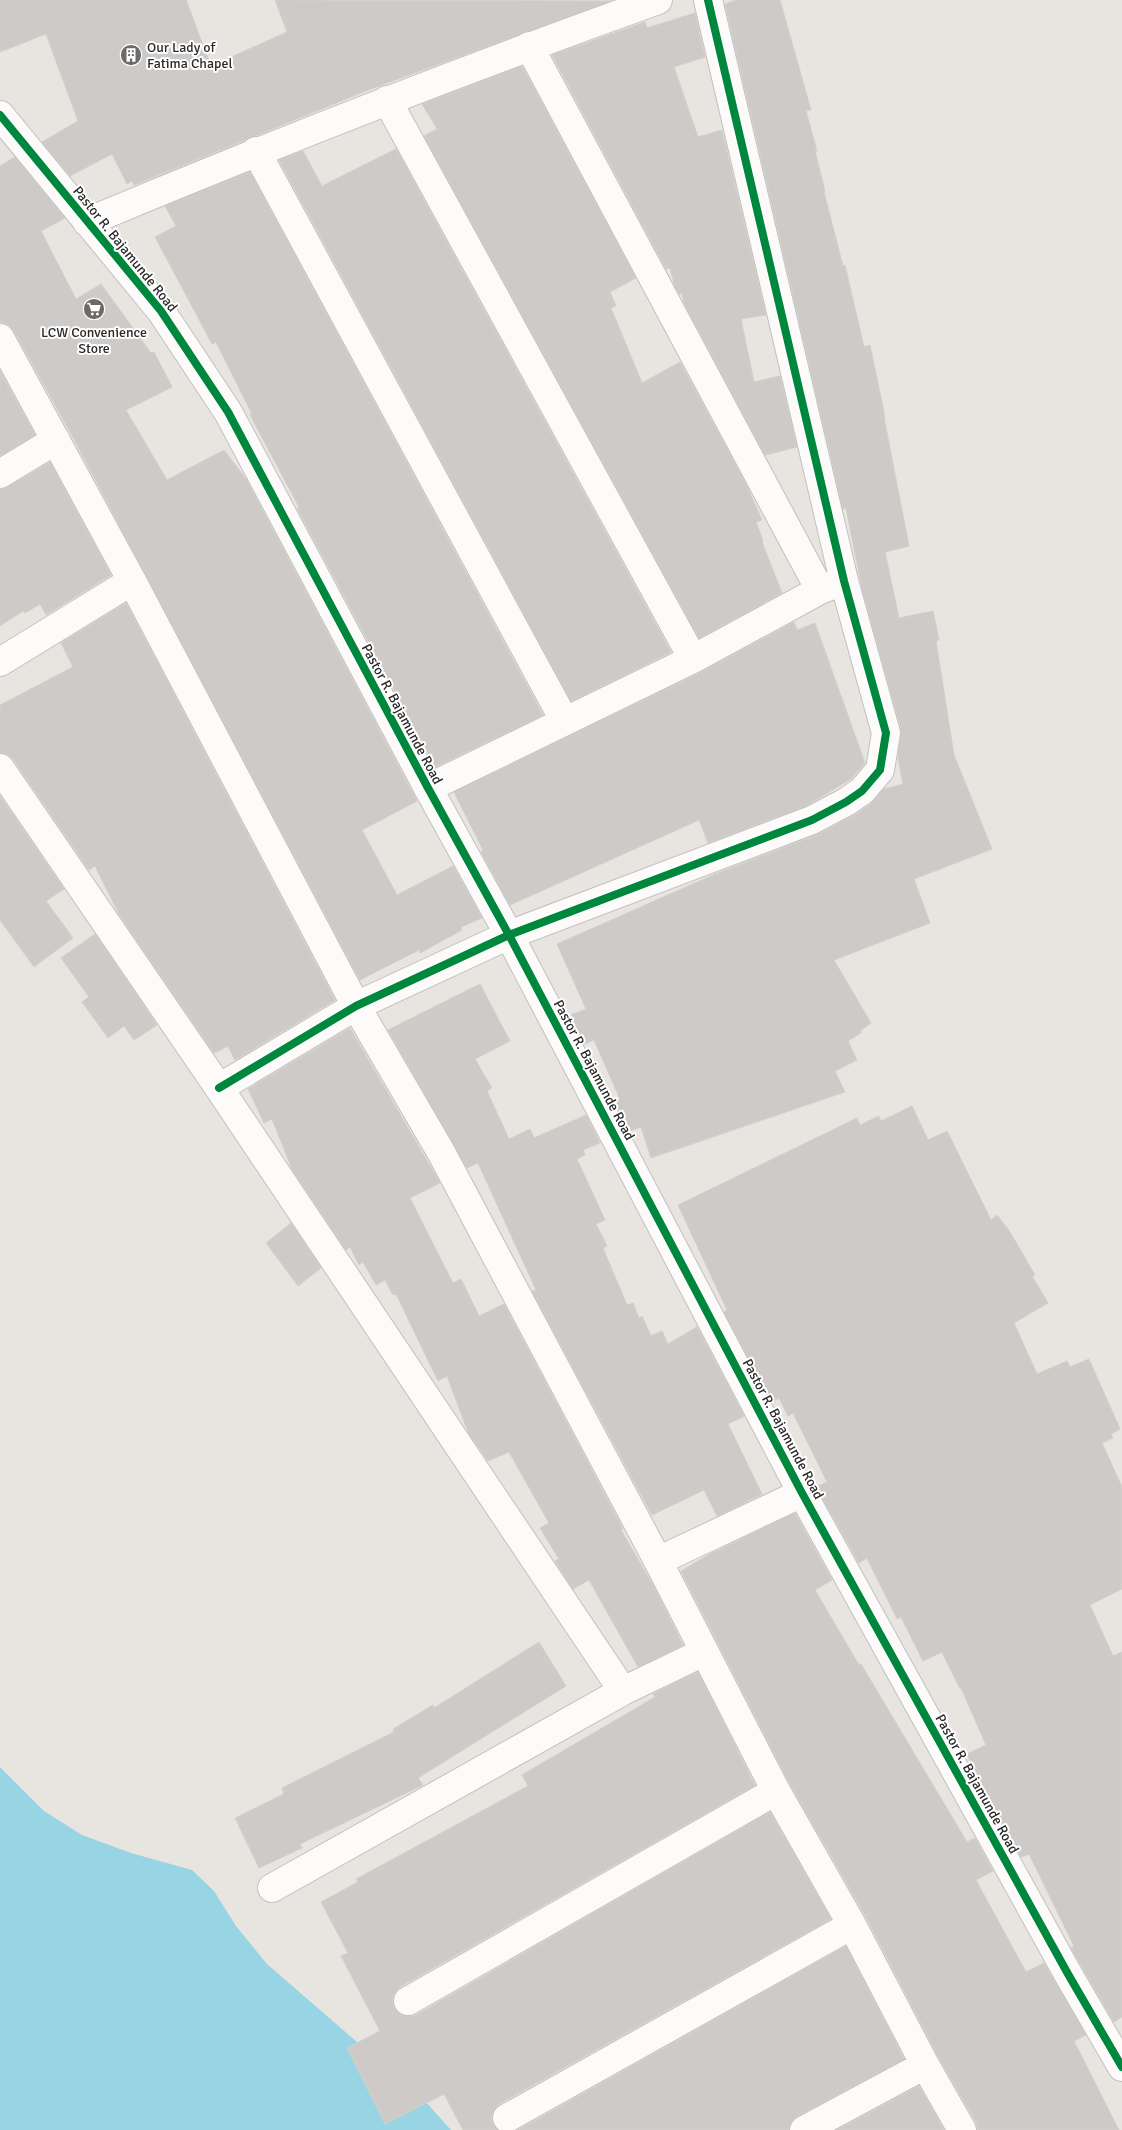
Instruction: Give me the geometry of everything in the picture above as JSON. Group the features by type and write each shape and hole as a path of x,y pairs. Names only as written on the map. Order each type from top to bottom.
{"street":[{"path":"87,222 256,151 387,100 529,46 658,0"},
{"path":"219,1088 356,1006 509,935 812,820 862,791 880,770 886,733 832,586 708,0"},
{"path":"529,46 832,586"},
{"path":"387,100 693,659"},
{"name":"Pastor R. Bajamunde Road","path":"0,115 161,311 228,412 428,788 509,935 802,1493 1068,1974 1122,2067"},
{"path":"256,151 564,720"},
{"path":"0,338 132,581 356,1006 441,1152 658,1562 776,1791 852,1925 925,2065 962,2130"},
{"path":"0,474 56,440"},
{"path":"0,662 132,581"},
{"path":"428,788 564,720 693,659 832,586"},
{"path":"0,768 219,1088 623,1691"},
{"path":"658,1562 802,1493"},
{"path":"272,1888 623,1691 704,1652"},
{"path":"408,2001 776,1791"},
{"path":"507,2118 852,1925"},
{"path":"804,2130 925,2065"}],"water":[{"path":"0,1767 44,1811 82,1835 131,1853 192,1870 214,1891 236,1926 267,1964 425,2101 451,2130 0,2130"}],"building":[{"path":"0,0 186,0 211,66 287,32 275,0 611,1 371,89 134,185 132,181 127,184 112,154 70,176 42,142 78,121 46,34 0,52"},
{"path":"736,0 780,0 811,110 806,111 817,151 815,151 824,192 843,266 845,265 864,347 870,345 885,417 909,546 885,552 899,618 933,611 939,640 936,641 954,755 992,849 914,879 930,923 834,960 871,1023 860,1031 861,1033 848,1041 857,1060 835,1071 845,1092 651,1158 641,1127 630,1131 614,1101 620,1099 594,1040 584,1044 571,1015 586,1009 557,944 720,872 819,834 871,804 884,789 903,784 898,758 901,729 862,589 846,508 843,509 725,4"},
{"path":"695,13 705,57 674,67 698,137 722,130 766,315 741,319 754,382 780,376 797,447 765,455 684,303 682,293 679,294 675,287 670,268 666,269 552,55 645,22 647,28"},
{"path":"522,66 636,278 610,292 616,306 611,308 642,383 680,362 746,484 762,520 756,522 782,593 699,638 424,136 437,129 422,104"},
{"path":"396,149 671,652 571,701 279,160 303,151 322,186"},
{"path":"15,157 65,218 41,231 76,299 101,284 151,353 154,352 172,387 126,410 167,480 224,450 246,479 417,801 362,830 397,895 453,866 482,918 461,927 462,930 420,953 419,950 360,980 70,432 14,331 8,324 0,322 0,166"},
{"path":"250,172 543,715 435,767 297,508 299,507 250,415 252,414 216,342 212,344 155,237 176,226 165,206"},
{"path":"0,371 35,435 0,456"},
{"path":"50,462 111,575 46,615 40,604 25,613 23,611 0,626 0,490"},
{"path":"126,603 335,1000 235,1060 228,1046 214,1053 120,916 95,866 89,870 13,759 7,754 0,753 0,705 73,667 61,643"},
{"path":"794,622 797,630 815,623 865,763 851,779 806,806 708,843 699,820 510,905 481,852 483,850 454,792 700,673"},
{"path":"0,796 64,889 46,901 73,938 34,967 0,920"},
{"path":"95,934 157,1025 134,1040 124,1026 108,1038 82,1002 89,997 61,958"},
{"path":"480,984 510,1041 475,1059 492,1088 487,1091 509,1139 530,1129 534,1138 586,1115 600,1143 583,1150 585,1155 577,1159 605,1220 596,1224 607,1246 603,1248 627,1305 633,1303 639,1318 642,1316 651,1336 662,1331 668,1344 697,1327 744,1416 728,1424 762,1494 717,1516 704,1490 652,1515 532,1291 536,1290 478,1163 467,1168 388,1030"},
{"path":"350,1028 440,1183 410,1198 453,1283 461,1279 479,1316 504,1304 683,1645 638,1667 589,1580 573,1589 555,1561 559,1559 540,1528 549,1523 509,1452 488,1461 468,1432 447,1376 438,1381 396,1294 393,1295 385,1280 376,1285 363,1262 359,1265 350,1247 346,1250 292,1169 272,1119 264,1123 248,1089"},
{"path":"912,1106 928,1140 947,1131 991,1220 997,1215 1010,1232 1035,1275 1032,1276 1048,1303 1014,1323 1037,1374 1067,1361 1070,1367 1089,1359 1120,1429 1111,1434 1113,1438 1102,1443 1122,1487 1122,1589 1090,1605 1113,1656 1122,1652 1122,2017 1114,2022 1071,1948 1074,1946 1029,1854 1021,1857 967,1754 986,1745 961,1688 942,1652 923,1661 901,1617 897,1619 867,1558 859,1563 816,1487 827,1482 793,1413 788,1416 779,1398 772,1402 724,1312 727,1310 678,1205 857,1118 860,1125 879,1116 881,1121"},
{"path":"291,1223 321,1268 298,1286 266,1243"},
{"path":"795,1513 832,1580 815,1590 967,1842 975,1838 993,1871 976,1880 1026,1972 1044,1963 1086,2035 1074,2041 1119,2130 978,2130 976,2122 939,2058 866,1917 790,1784 681,1571 710,1554"},
{"path":"539,1642 566,1686 418,1778 423,1785 300,1844 302,1848 259,1868 235,1818 284,1794 282,1788 394,1732 393,1729 433,1705 434,1708"},
{"path":"698,1672 755,1785 400,1987 392,2000 394,2008 401,2015 408,2017 416,2015 770,1812 831,1919 499,2104 491,2117 493,2125 498,2130 463,2130 444,2094 385,2124 347,2048 380,2031 341,1956 348,1953 321,1902 358,1882 356,1879 528,1786 522,1775 655,1697 653,1694"},
{"path":"846,1946 904,2059 797,2116 791,2122 788,2130 518,2130"},
{"path":"919,2086 944,2130 837,2130"}],"cycle path":[{"path":"219,1088 356,1006 509,935 812,820 862,791 880,770 886,733 844,581 708,0"},
{"path":"0,115 161,311 228,412 428,788 509,935 802,1493 1068,1974 1122,2067"}],"place":[{"name":"Our Lady of Fatima Chapel","path":"131,55"},
{"name":"LCW Convenience Store","path":"94,309"}]}
